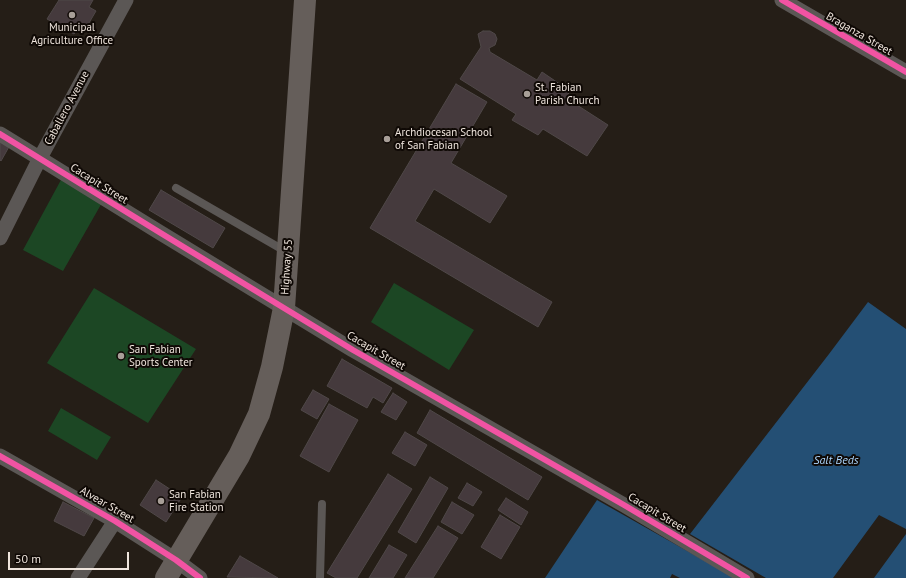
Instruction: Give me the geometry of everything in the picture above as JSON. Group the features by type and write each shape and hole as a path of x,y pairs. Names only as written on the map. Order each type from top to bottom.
{"highway":[{"name":"Highway 55","path":"171,569 239,456 259,414 272,367 284,308 305,0"}],"street":[{"name":"Caballero Avenue","path":"0,238 40,158 126,0"},
{"name":"Braganza Street","path":"782,0 906,72"},
{"name":"Cacapit Street","path":"0,134 353,350 624,505 747,578"},
{"name":"Alvear Street","path":"0,456 115,521 171,569 200,578"},
{"path":"78,578 115,521"}],"lane":[{"path":"176,188 288,253"},
{"path":"320,578 322,504"}],"green space":[{"path":"62,178 103,201 63,271 23,250"},
{"path":"394,283 474,330 449,370 371,322"},
{"name":"San Fabian Sports Center","path":"94,288 196,349 148,423 47,363"},
{"path":"61,408 111,437 97,460 48,431"}],"water":[{"name":"Salt Beds","path":"868,302 906,329 906,529 879,515 833,578 766,578 690,534"},
{"path":"597,500 735,578 680,578 672,574 670,578 545,578"},
{"path":"906,534 906,578 874,578"}],"building":[{"name":"Municipal Agriculture Office","path":"59,0 93,0 89,7 96,11 86,28 80,24 74,34 47,19"},
{"name":"St. Fabian Parish Church","path":"483,31 490,31 495,34 497,39 495,45 489,48 490,52 537,80 542,72 570,91 566,98 608,125 587,156 543,129 538,135 512,120 516,114 460,79 481,47 478,34"},
{"path":"456,84 487,102 451,163 507,196 490,223 434,189 415,221 552,302 538,327 370,228"},
{"path":"0,139 10,145 1,161 0,160"},
{"path":"161,190 225,228 213,248 149,210"},
{"path":"342,359 392,388 383,403 373,397 367,408 327,386"},
{"path":"313,390 329,399 317,419 301,410"},
{"path":"393,393 407,402 396,420 381,412"},
{"path":"329,404 358,420 329,472 300,456"},
{"path":"430,410 542,477 528,500 417,433"},
{"path":"405,432 427,445 415,466 392,453"},
{"path":"388,474 412,489 357,578 336,578 327,573"},
{"path":"430,477 448,488 416,543 398,532"},
{"name":"San Fabian Fire Station","path":"156,480 182,497 166,522 140,505"},
{"path":"467,483 482,492 473,506 458,498"},
{"path":"506,498 528,512 521,525 498,510"},
{"path":"63,502 94,518 84,536 54,521"},
{"path":"452,502 474,515 462,534 441,522"},
{"path":"500,515 520,527 501,559 481,547"},
{"path":"438,526 458,538 433,578 405,578"},
{"path":"389,545 407,555 393,578 369,578"},
{"path":"240,556 278,578 227,577"}],"cycle path":[{"path":"782,0 906,72"},
{"path":"0,134 353,350 624,505 747,578"},
{"path":"0,456 115,521 176,560 200,578"}],"place":[{"name":"Municipal Agriculture Office","path":"72,15"},
{"name":"St. Fabian Parish Church","path":"527,94"},
{"name":"Archdiocesan School of San Fabian","path":"387,139"},
{"name":"San Fabian Sports Center","path":"121,356"},
{"name":"San Fabian Fire Station","path":"161,501"}]}
